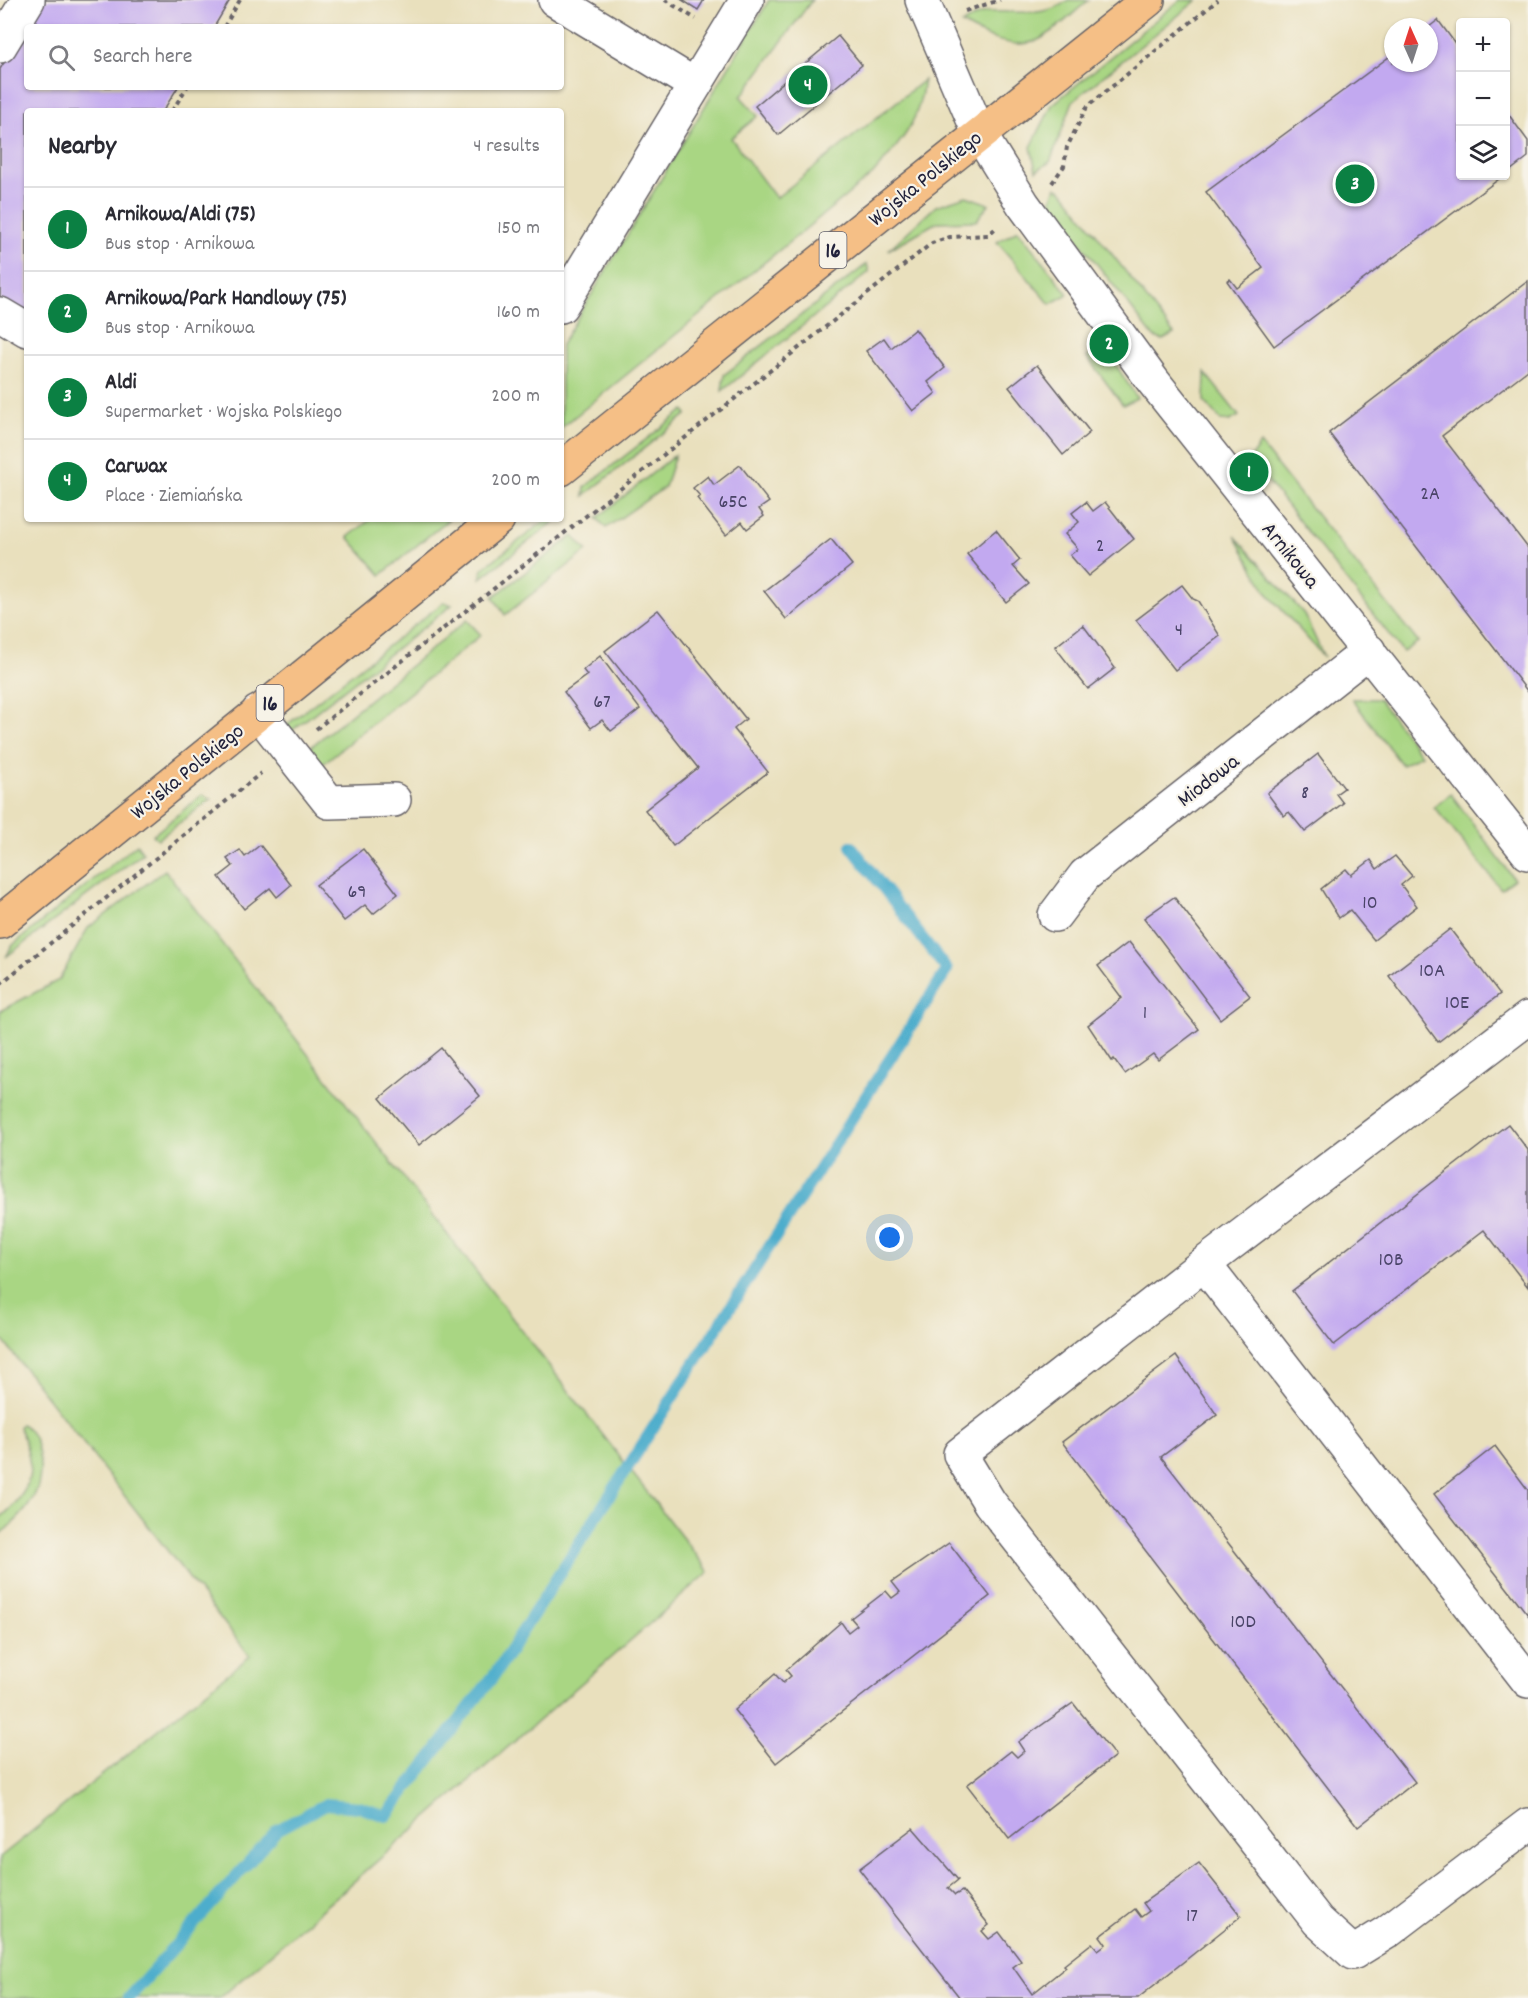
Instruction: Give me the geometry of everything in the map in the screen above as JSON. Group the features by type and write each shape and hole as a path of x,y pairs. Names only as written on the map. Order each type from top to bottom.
{"main road":[{"name":"Wojska Polskiego","path":"564,467 1148,0"},
{"name":"Wojska Polskiego","path":"0,916 41,886 494,522"},
{"name":"Wojska Polskiego","path":"0,922 41,886"}],"street":[{"path":"0,46 28,0"},
{"path":"555,0 695,85"},
{"path":"564,301 747,0"},
{"name":"Arnikowa","path":"922,0 979,133 1023,204 1153,381 1528,853"},
{"path":"0,314 24,328"},
{"name":"Miodowa","path":"1055,915 1085,875 1369,651"},
{"path":"258,712 329,802 394,800"},
{"path":"1527,1020 1204,1264 960,1454 990,1503 1318,1921 1353,1953 1387,1932 1528,1825"},
{"path":"1204,1264 1528,1681"}],"path":[{"path":"226,24 240,0"},
{"path":"964,11 1000,0"},
{"path":"0,984 288,751 932,243 950,237 988,235 1023,204 1054,181 1064,166 1067,147 1087,106 1218,0"},
{"path":"174,108 185,90"}],"green space":[{"path":"769,0 812,0 741,97 758,116 731,138 776,198 924,80 913,121 907,132 873,174 564,426 564,340"},
{"path":"1068,0 1089,0 1054,30 1032,42 1022,44 1000,41 962,24 985,13 1050,10"},
{"path":"1180,0 1197,0 1073,101 1050,162 1036,171 1031,147 1052,105"},
{"path":"1056,187 1063,191 1174,334 1163,340 1154,337 1050,204"},
{"path":"966,196 989,204 976,221 937,222 888,250 936,206"},
{"path":"1018,230 1068,294 1050,304 997,242"},
{"path":"867,264 869,272 722,391 724,375"},
{"path":"1105,348 1137,398 1123,405 1087,357"},
{"path":"1205,373 1239,416 1230,421 1221,420 1204,401"},
{"path":"684,410 687,414 584,496 585,487"},
{"path":"1260,444 1418,642 1403,652 1250,459"},
{"path":"675,455 665,487 606,528 597,518"},
{"path":"367,522 445,522 381,575 348,537"},
{"path":"543,522 554,522 481,578 482,569"},
{"path":"573,536 587,551 505,615 493,597"},
{"path":"1235,536 1304,614 1324,657 1267,593"},
{"path":"444,602 452,605 290,732 284,727"},
{"path":"467,620 481,635 314,771 302,754"},
{"path":"1352,699 1379,699 1421,755 1402,765"},
{"path":"1451,794 1514,879 1501,889 1434,807"},
{"path":"202,795 211,799 158,839 153,835"},
{"path":"137,844 143,853 6,957 13,945"},
{"path":"165,870 709,1572 220,1998 0,1998 0,1857 250,1656 0,1337 0,1011 59,980 88,928"},
{"path":"21,1424 31,1433 37,1446 40,1460 38,1485 28,1507 0,1534 0,1518 21,1497 29,1476 30,1465 25,1441 19,1427"}],"building":[{"path":"42,0 230,0 216,24 27,24"},
{"path":"682,0 704,0 698,10"},
{"path":"1438,20 1456,45 1456,180 1498,180 1274,346 1227,281 1230,279 1237,288 1263,268 1206,192 1384,61 1384,72 1438,72"},
{"path":"24,30 24,90 176,90 165,108 24,108 24,314 0,300 0,69"},
{"path":"838,36 862,65 778,135 755,106"},
{"path":"1510,116 1528,141 1528,157 1510,171"},
{"path":"1528,281 1528,370 1442,436 1528,548 1528,692 1329,433"},
{"path":"915,329 945,368 928,382 936,393 913,411 866,351 884,338 891,348"},
{"path":"1037,365 1090,432 1063,455 1009,387"},
{"path":"740,465 769,502 759,509 764,516 747,529 742,522 726,535 697,498 700,496 693,488 708,476 714,485"},
{"path":"1086,502 1093,511 1105,502 1134,539 1088,576 1070,555 1078,549 1065,534 1079,522 1072,513"},
{"path":"996,530 1020,560 1013,566 1029,584 1006,602 967,554"},
{"path":"831,539 852,565 786,619 764,591"},
{"path":"1182,585 1193,599 1198,601 1220,636 1175,670 1136,620"},
{"path":"658,610 746,719 734,729 768,772 673,846 645,810 698,768 605,651"},
{"path":"1083,625 1115,668 1088,689 1055,647"},
{"path":"600,656 640,709 611,731 602,720 591,728 564,692 587,675 583,670"},
{"path":"1318,754 1344,788 1336,794 1343,803 1305,832 1289,812 1284,816 1267,793"},
{"path":"260,845 291,885 277,897 270,888 244,909 219,877 233,866 227,859 240,850 245,857"},
{"path":"363,849 398,894 373,914 365,905 344,921 316,885"},
{"path":"1395,856 1412,876 1401,885 1417,906 1374,940 1350,910 1339,918 1321,889 1346,869 1351,875 1371,860 1377,869"},
{"path":"1174,897 1250,996 1220,1019 1144,918"},
{"path":"1450,929 1500,994 1438,1042 1389,976"},
{"path":"1129,942 1199,1029 1158,1060 1153,1054 1125,1074 1114,1059 1112,1061 1088,1025 1122,998 1098,966"},
{"path":"441,1048 480,1096 419,1145 380,1098"},
{"path":"1508,1124 1528,1150 1528,1287 1484,1230 1334,1345 1292,1291"},
{"path":"1176,1356 1217,1415 1161,1457 1415,1782 1358,1827 1062,1442"},
{"path":"1495,1446 1528,1490 1528,1615 1434,1494"},
{"path":"949,1543 990,1596 776,1763 734,1710 775,1674 783,1683 791,1676 786,1670 841,1622 848,1632 857,1625 851,1618 886,1591 892,1598 900,1592 892,1582"},
{"path":"1073,1703 1115,1756 1009,1839 967,1785 1011,1751 1017,1757 1024,1751 1018,1742"},
{"path":"913,1828 958,1880 948,1888 955,1895 962,1891 989,1925 982,1931 989,1939 999,1932 1021,1961 1013,1967 1032,1994 1092,1943 1098,1950 1106,1944 1100,1936 1135,1909 1141,1917 1149,1911 1143,1903 1199,1863 1241,1916 1138,1998 960,1998 859,1869"}],"waterway":[{"path":"129,1998 277,1830 326,1804 359,1807 386,1816 495,1674 947,970 851,846"}],"place":[{"name":"Carwax","path":"808,85"},
{"name":"Aldi","path":"1355,184"},
{"name":"Arnikowa/Park Handlowy (75)","path":"1109,344"},
{"name":"Arnikowa/Aldi (75)","path":"1249,472"}]}
